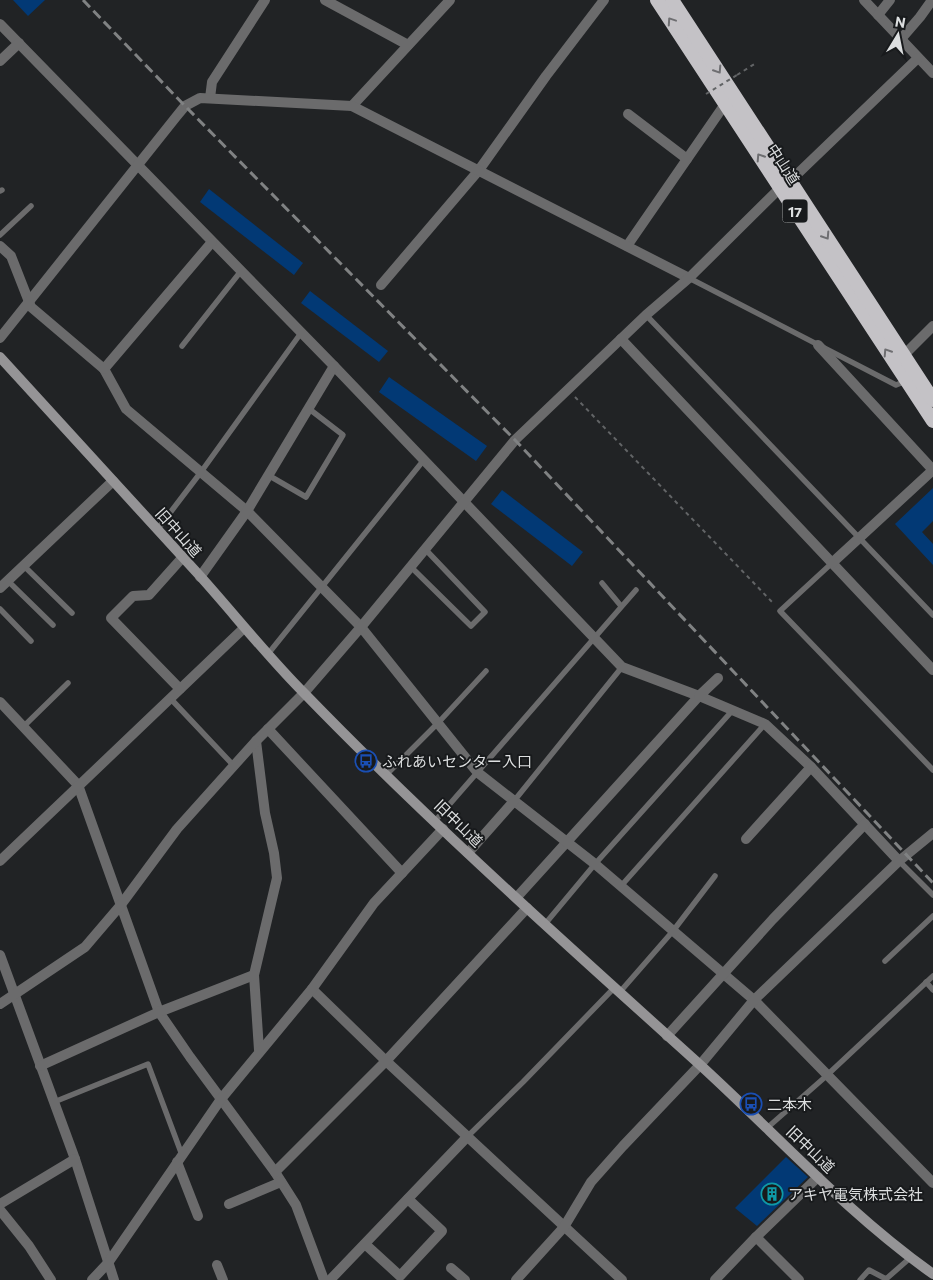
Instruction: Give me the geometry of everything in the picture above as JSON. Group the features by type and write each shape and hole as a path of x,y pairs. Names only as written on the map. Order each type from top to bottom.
{"highway":[{"name":"中山道","path":"657,0 725,104 785,184 904,355 933,400"},
{"name":"中山道","path":"672,0 906,382 933,422"}],"main road":[{"name":"旧中山道","path":"0,357 304,693 468,853 700,1065 818,1177 884,1237 933,1274"}],"street":[{"path":"210,98 212,82 265,0"},
{"path":"325,0 408,45"},
{"path":"352,106 450,0"},
{"path":"381,285 479,170 546,76 604,0"},
{"path":"864,0 933,72"},
{"path":"878,15 890,0"},
{"path":"901,39 930,3"},
{"path":"0,24 334,366 622,667 699,696 765,724 811,767 900,861"},
{"path":"0,61 19,43"},
{"path":"0,1004 84,947 120,906 177,829 256,741 304,693 426,550 515,440 646,315 689,278 918,58"},
{"path":"0,338 185,106 200,98 352,106 689,278"},
{"path":"627,246 725,104"},
{"path":"628,114 687,159"},
{"path":"104,369 212,242"},
{"path":"0,246 12,256 31,307 104,369 126,409 247,511 361,627 476,772 595,864 754,1000 933,1183"},
{"path":"904,355 933,326"},
{"path":"621,339 933,670"},
{"path":"818,345 933,470 832,563"},
{"path":"200,577 247,511 334,366"},
{"path":"0,588 113,481"},
{"path":"180,688 111,618 133,596 149,595 182,558"},
{"path":"0,861 244,628"},
{"path":"517,897 699,696 718,678"},
{"path":"0,702 78,785 159,1012 296,1204 324,1280"},
{"path":"268,729 402,873"},
{"path":"256,741 265,813 274,853 277,878 254,975 259,1050"},
{"path":"746,839 811,767"},
{"path":"468,853 514,801"},
{"path":"667,1036 774,919 865,824"},
{"path":"92,1280 108,1263 221,1099 259,1050 312,988 374,902 443,829"},
{"path":"516,1280 564,1227 591,1182 700,1065 754,1000 900,861 933,833"},
{"path":"275,1172 386,1061 527,908"},
{"path":"0,955 75,1159 114,1280"},
{"path":"40,1066 159,1012 254,975"},
{"path":"312,988 386,1061 622,1280"},
{"path":"330,1280 468,1136"},
{"path":"0,1204 75,1159"},
{"path":"180,1159 198,1216"},
{"path":"715,1280 818,1177"},
{"path":"229,1204 281,1182"},
{"path":"365,1244 400,1276 442,1231 408,1199"},
{"path":"0,1210 29,1246 47,1279"},
{"path":"756,1237 798,1280"},
{"path":"217,1265 223,1280"},
{"path":"451,1268 465,1280"}],"lane":[{"path":"0,235 31,206"},
{"path":"182,346 241,271"},
{"path":"689,278 896,385 906,382"},
{"path":"646,315 933,615"},
{"path":"157,530 301,333"},
{"path":"268,475 306,497 343,435 308,408"},
{"path":"268,654 423,461"},
{"path":"411,567 471,626 485,612 426,550"},
{"path":"832,563 780,611 933,770"},
{"path":"24,566 72,612"},
{"path":"8,581 53,624"},
{"path":"602,583 621,606"},
{"path":"435,821 636,590"},
{"path":"0,609 31,641"},
{"path":"514,801 622,667"},
{"path":"387,774 486,671"},
{"path":"23,727 68,683"},
{"path":"170,698 234,766"},
{"path":"545,924 595,864 732,711"},
{"path":"621,886 765,724"},
{"path":"900,861 933,895"},
{"path":"468,1136 616,990 673,930 715,876"},
{"path":"885,961 933,916"},
{"path":"767,1128 933,976"},
{"path":"926,982 933,990"},
{"path":"54,1102 148,1064 180,1159"},
{"path":"860,1280 869,1270 886,1279 910,1258"}],"path":[{"path":"706,94 756,62"},
{"path":"568,390 780,611"}],"building":[{"path":"13,0 45,0 28,16"},
{"path":"209,189 303,263 294,275 200,202"},
{"path":"310,291 388,351 379,362 301,303"},
{"path":"389,377 487,446 476,461 379,392"},
{"path":"933,488 933,521 922,532 933,544 933,565 895,524"},
{"path":"502,490 583,552 572,566 491,504"},
{"name":"アキヤ電気株式会社","path":"786,1157 808,1177 757,1226 735,1208"}],"railway":[{"path":"83,0 515,440 933,883"}],"place":[{"name":"ふれあいセンター入口","path":"366,761"},
{"name":"二本木","path":"751,1104"},
{"name":"アキヤ電気株式会社","path":"772,1194"}]}
